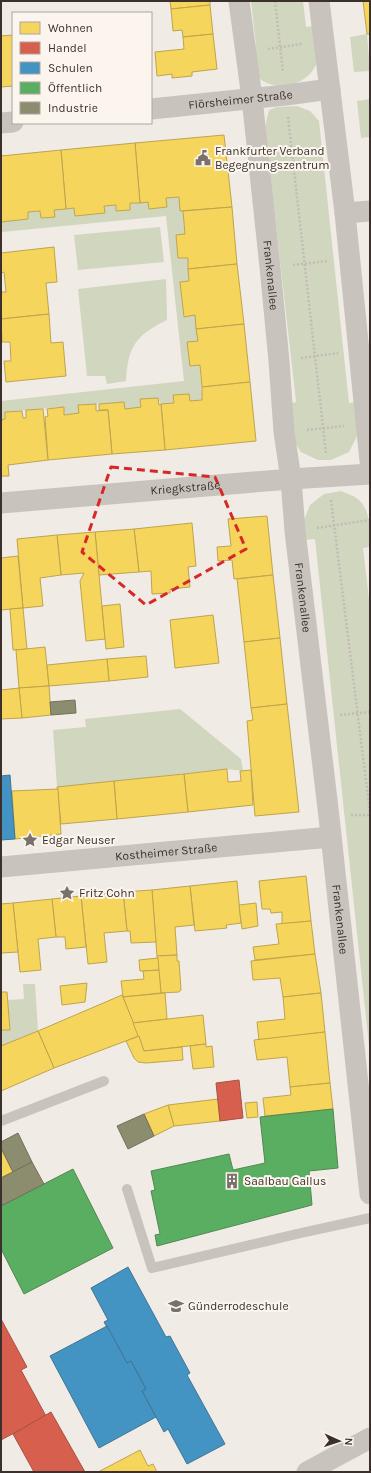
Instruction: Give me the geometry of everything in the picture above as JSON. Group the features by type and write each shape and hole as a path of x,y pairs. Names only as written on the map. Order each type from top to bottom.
{"street":[{"name":"Frankenallee","path":"240,1 270,267 284,432 291,479 295,531 318,718 370,1194"},
{"path":"319,1 350,258 370,461"},
{"name":"Flörsheimer Straße","path":"152,109 330,89"},
{"path":"1,123 12,122"},
{"path":"345,214 370,211"},
{"name":"Kriegkstraße","path":"1,503 291,479 370,474"},
{"name":"Kostheimer Straße","path":"1,867 331,837"},
{"path":"307,1472 370,1438"}],"lane":[{"path":"1,1120 104,1081"},
{"path":"127,1189 152,1268 301,1232 370,1218"}],"path":[{"path":"275,1 327,461"},
{"path":"246,52 281,48 324,40"},
{"path":"270,267 350,258"},
{"path":"279,360 359,351"},
{"path":"300,430 351,425"},
{"path":"330,493 370,814 344,816"},
{"path":"312,529 370,520"},
{"path":"318,718 370,712"}],"highlighted area":[{"path":"111,467 215,477 246,549 146,605 82,552"}],"green space":[{"path":"251,1 303,1 306,27 314,26 317,41 318,56 315,66 310,74 292,84 281,86 271,85 262,80 255,73 251,64 250,46 256,45"},
{"path":"367,34 370,71 354,72 350,37"},
{"path":"370,99 370,137 361,138 357,101"},
{"path":"297,106 310,111 319,121 349,403 357,402 359,432 349,452 331,460 318,460 301,452 292,438 288,404 296,402 265,127 269,110 277,107"},
{"path":"179,197 180,211 183,211 185,234 176,235 178,258 188,258 189,281 180,282 184,317 195,315 198,341 187,342 190,365 200,365 202,400 190,401 189,394 173,395 174,403 161,404 158,398 141,399 141,407 125,409 124,402 78,405 79,413 64,415 63,407 5,412 5,419 1,420 1,401 184,381 166,216 2,232 1,222 28,219 28,212 40,211 41,218 55,217 54,210 74,208 75,216 105,213 104,206 116,205 116,211 130,210 130,203 148,202 149,209 167,207 166,198"},
{"path":"160,227 164,262 78,270 74,235"},
{"path":"166,279 167,320 156,325 136,343 129,359 126,381 107,384 105,376 87,376 78,289"},
{"path":"341,491 355,497 364,506 367,512 370,533 370,547 363,548 370,608 370,1055 315,539 305,540 303,523 310,505 324,494"},
{"path":"180,709 241,759 243,771 227,769 57,787 53,730 86,727 85,719"},
{"path":"23,984 35,984 38,1031 1,1046 1,1030 10,1029 8,1000 24,999"}],"building: Wohnen":[{"path":"170,1 210,1 210,5 171,9"},
{"path":"363,1 370,1 370,34 367,34"},
{"path":"210,5 213,34 183,37 182,30 173,31 171,9"},
{"path":"213,34 217,69 192,72 192,76 172,78 172,74 157,76 155,52 184,49 183,37"},
{"path":"12,35 12,86 1,87 1,36"},
{"path":"224,135 232,207 180,211 179,197 166,198 167,207 149,209 148,202 140,203 135,143"},
{"path":"135,143 140,203 130,203 130,210 116,211 116,205 104,206 105,213 75,216 74,208 66,209 61,150"},
{"path":"61,150 66,209 54,210 55,217 41,218 40,211 28,212 28,219 1,222 1,156"},
{"path":"232,207 237,264 188,269 188,258 178,258 176,235 185,234 183,211"},
{"path":"54,247 57,282 46,283 49,314 1,319 1,292 6,292 4,272 1,273 1,253"},
{"path":"237,264 244,324 196,329 195,315 184,317 180,282 189,281 188,269"},
{"path":"49,314 51,343 63,342 66,376 6,382 4,361 11,361 10,342 2,342 1,319"},
{"path":"244,324 250,382 202,387 200,365 190,366 187,342 198,341 196,329"},
{"path":"250,382 256,441 165,450 161,404 174,403 173,395 189,394 190,401 202,400 202,387"},
{"path":"158,398 159,405 161,404 165,450 112,454 108,410 99,410 99,404 124,402 125,409 141,407 140,399"},
{"path":"96,404 96,411 108,410 112,454 48,460 45,417 48,416 47,409 64,407 64,415 79,413 78,405"},
{"path":"43,409 48,460 8,465 9,476 1,476 1,420 5,419 5,412 22,411 23,418 26,418 26,410"},
{"path":"267,516 273,575 234,579 232,560 218,561 217,547 231,546 228,519"},
{"path":"192,523 196,566 188,567 190,587 170,589 170,593 152,594 151,571 139,572 134,529"},
{"path":"134,529 139,572 99,575 95,532"},
{"path":"95,532 105,639 86,641 80,581 84,573 61,575 57,535"},
{"path":"57,535 61,575 40,578 43,606 23,608 17,539"},
{"path":"18,556 23,608 1,610 1,558"},
{"path":"273,575 280,638 244,642 237,579"},
{"path":"120,604 124,647 106,649 102,606"},
{"path":"23,608 27,649 13,650 10,609"},
{"path":"213,615 219,663 175,668 170,620"},
{"path":"280,638 287,704 251,708 244,642"},
{"path":"45,647 49,686 19,688 16,650"},
{"path":"146,656 148,677 109,681 107,659"},
{"path":"107,659 109,681 49,686 47,665"},
{"path":"49,686 51,715 22,718 19,688"},
{"path":"19,688 22,718 1,719 1,690"},
{"path":"287,704 299,812 255,816 247,721 253,720 251,708"},
{"path":"227,769 228,782 241,781 240,771 251,770 253,805 188,812 184,774"},
{"path":"184,774 188,812 117,819 114,781"},
{"path":"114,781 117,819 61,824 57,787"},
{"path":"58,789 61,834 15,839 12,791"},
{"path":"306,876 311,921 282,924 282,912 271,913 270,909 262,909 259,881"},
{"path":"237,881 241,923 226,925 227,928 195,931 190,886"},
{"path":"190,886 194,925 175,927 177,955 157,956 152,890"},
{"path":"152,890 156,942 131,943 130,931 127,931 123,892"},
{"path":"123,892 127,931 104,933 107,962 88,964 81,896"},
{"path":"81,896 86,947 66,949 65,937 56,937 52,899"},
{"path":"52,899 56,937 38,939 41,970 20,972 13,903"},
{"path":"13,903 18,952 1,953 1,904"},
{"path":"256,903 258,926 242,929 239,905"},
{"path":"311,921 315,954 255,960 253,947 279,944 276,924"},
{"path":"315,954 321,993 283,997 280,978 253,980 251,961"},
{"path":"177,955 177,961 179,961 181,990 179,992 161,993 157,956"},
{"path":"158,958 159,970 140,971 139,960"},
{"path":"159,970 161,993 123,997 121,981 144,979 143,971"},
{"path":"87,983 85,1002 62,1005 60,986"},
{"path":"1,992 7,992 10,1030 1,1030"},
{"path":"165,993 167,1019 133,1023 123,997"},
{"path":"321,993 325,1032 259,1040 257,1022 285,1019 283,997"},
{"path":"122,995 139,1036 54,1068 38,1031"},
{"path":"203,1015 206,1044 144,1051 133,1023"},
{"path":"38,1031 54,1068 1,1091 1,1046"},
{"path":"325,1032 330,1083 290,1087 287,1057 257,1060 254,1040"},
{"path":"139,1036 144,1051 182,1047 183,1060 146,1063 138,1062 134,1058 126,1041"},
{"path":"206,1044 206,1047 212,1046 214,1067 193,1069 190,1046"},
{"path":"330,1083 333,1109 265,1116 263,1098 291,1095 290,1087"},
{"path":"218,1099 220,1121 174,1126 168,1105"},
{"path":"257,1102 258,1117 247,1118 245,1103"},
{"path":"168,1105 174,1126 154,1136 144,1114"},
{"path":"1,1148 13,1172 1,1178"},
{"path":"140,1450 148,1466 153,1464 157,1472 100,1471"}],"building: Handel":[{"path":"239,1080 243,1118 220,1121 216,1083"},
{"path":"1,1319 27,1367 21,1370 46,1416 1,1440"},
{"path":"51,1412 85,1472 34,1472 13,1434"}],"building: Schulen":[{"path":"10,775 15,839 1,840 1,776"},
{"path":"128,1267 166,1337 170,1336 190,1373 187,1375 225,1444 187,1464 168,1429 164,1432 142,1391 146,1389 131,1361 127,1363 104,1322 108,1320 91,1288"},
{"path":"107,1326 127,1363 131,1361 146,1389 142,1391 156,1417 99,1448 50,1356"}],"building: Öffentlich":[{"name":"Saalbau Gallus","path":"333,1109 338,1168 309,1171 312,1205 157,1246 155,1235 160,1234 151,1191 155,1190 151,1171 229,1154 233,1170 265,1163 260,1117"},
{"path":"73,1169 113,1248 24,1294 1,1249 1,1206"}],"building: Industrie":[{"path":"75,700 76,713 51,715 50,702"},
{"path":"144,1114 154,1136 128,1149 117,1126"},
{"path":"18,1133 32,1162 13,1172 1,1148 1,1142"},
{"path":"32,1162 44,1184 1,1206 1,1178"}],"place":[{"name":"Frankfurter Verband Begegnungszentrum","path":"203,158"},
{"name":"Edgar Neuser","path":"30,840"},
{"name":"Fritz Cohn","path":"67,893"},
{"name":"Saalbau Gallus","path":"232,1181"},
{"name":"Günderrodeschule","path":"176,1306"}]}
